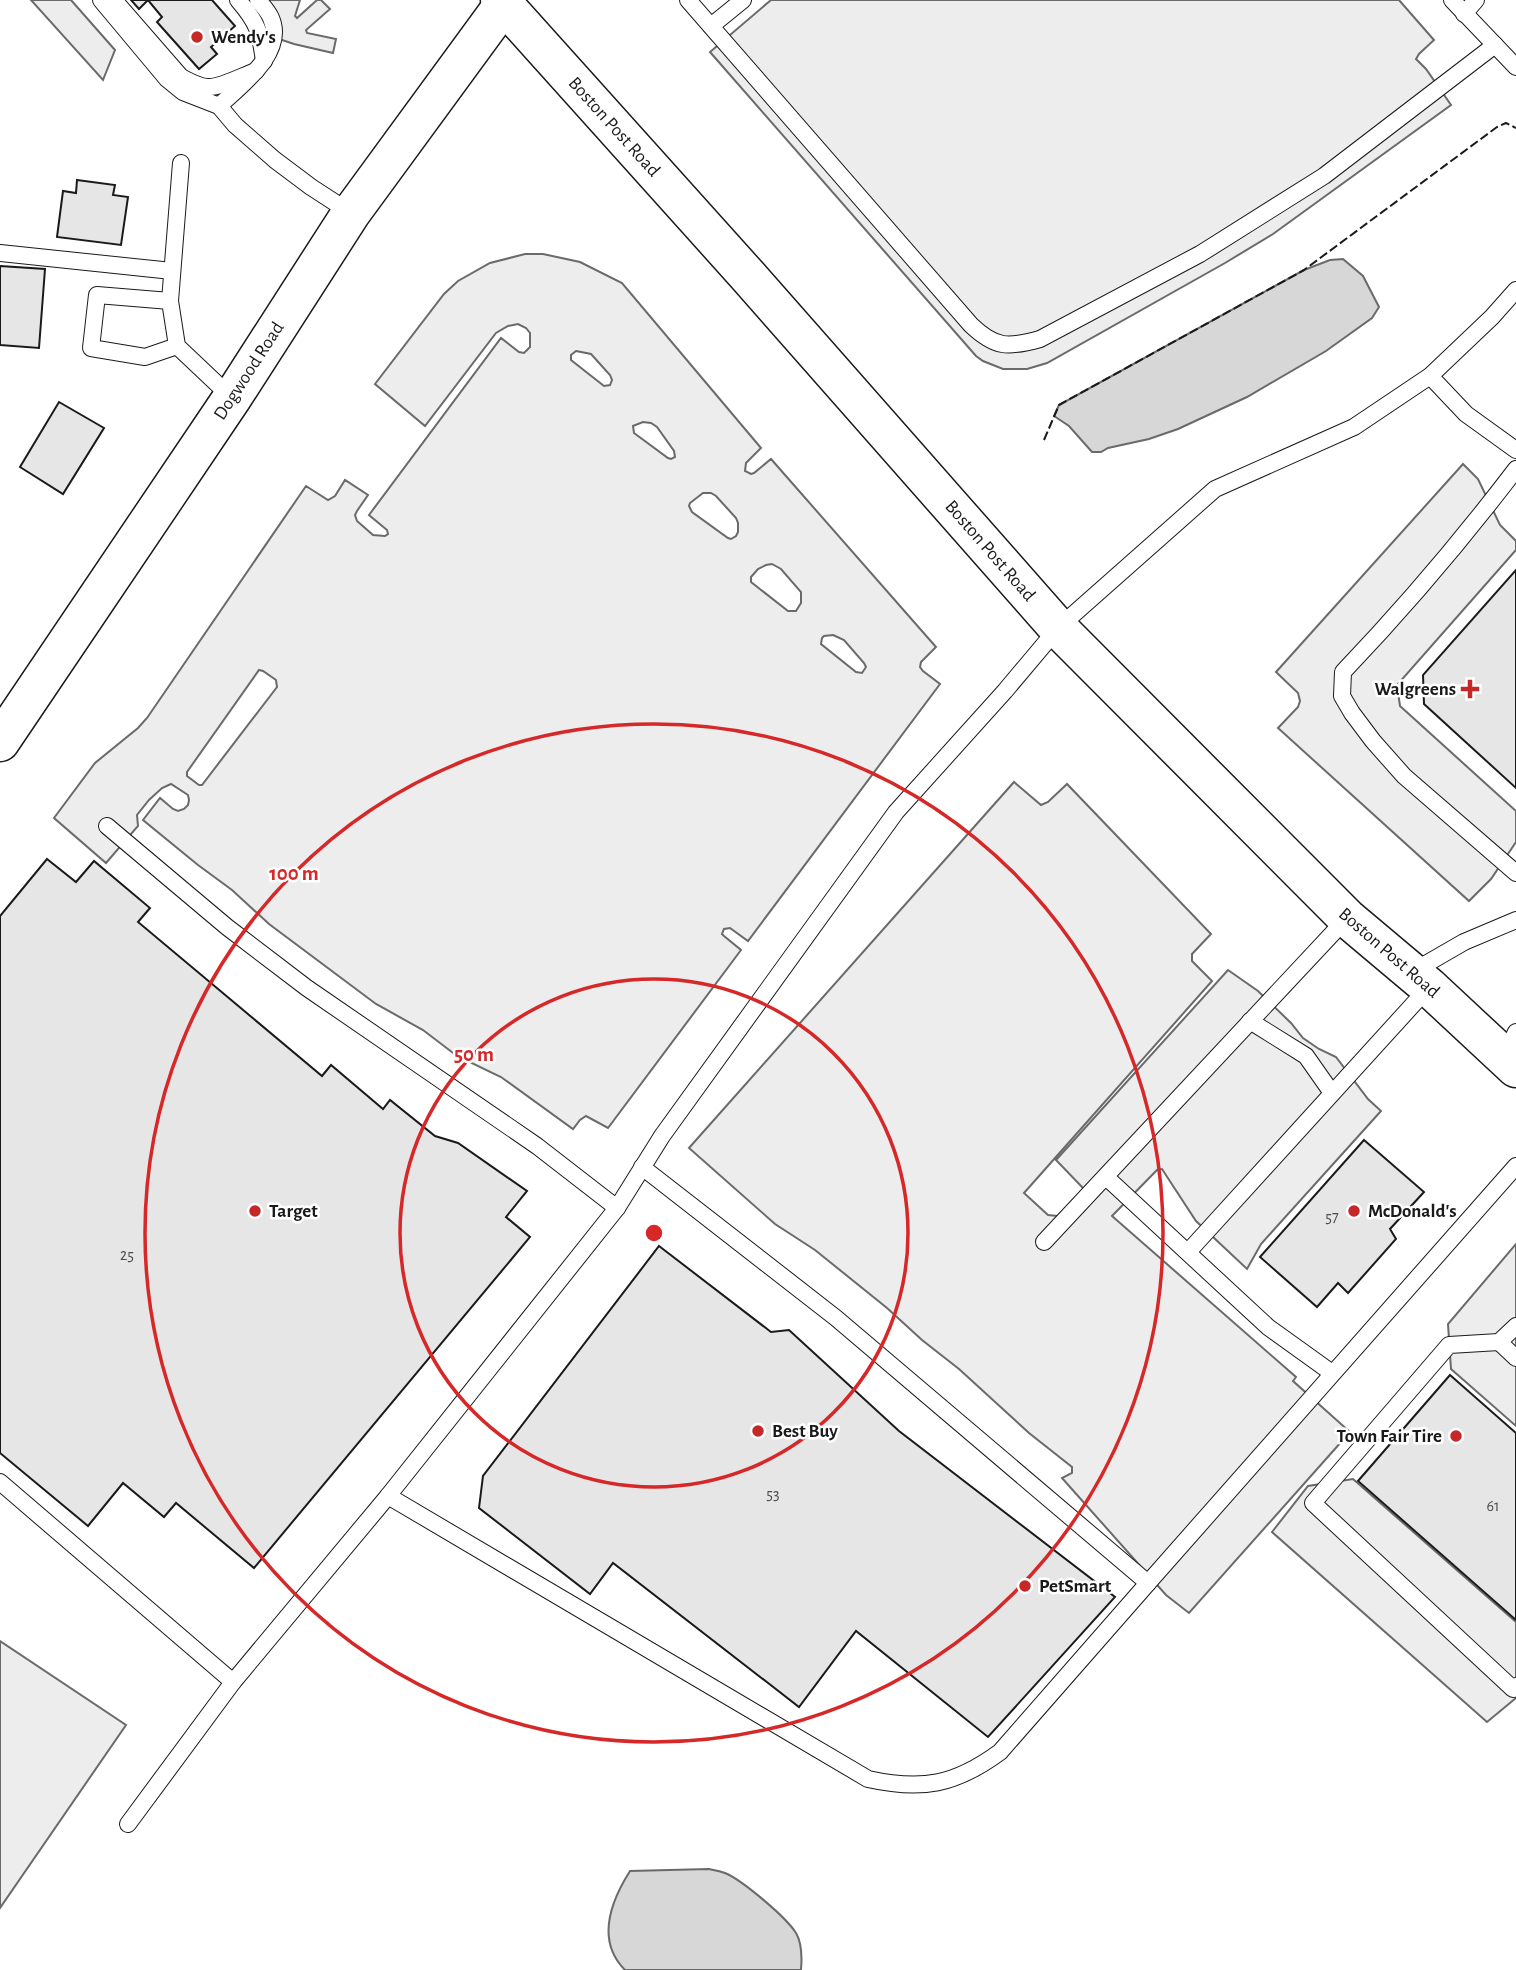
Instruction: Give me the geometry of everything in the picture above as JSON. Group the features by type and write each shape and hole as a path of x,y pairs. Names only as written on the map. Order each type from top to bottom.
{"main road":[{"name":"Dogwood Road","path":"0,741 232,398 351,213 502,2"},
{"name":"Boston Post Road","path":"502,2 776,307 1058,628 1347,918 1420,980 1512,1052"}],"lane":[{"path":"100,0 167,79 183,92 219,106 235,125 275,160 351,213"},
{"path":"114,0 181,77 189,81 206,88 260,66"},
{"path":"239,0 256,22 261,39 260,66"},
{"path":"219,106 260,66 273,43 271,16 258,0"},
{"path":"688,0 971,325 985,339 1002,345 1022,345 1040,339 1200,254 1324,176 1495,45"},
{"path":"711,26 743,0"},
{"path":"1452,0 1516,68"},
{"path":"1464,14 1476,0"},
{"path":"181,163 170,301 177,346 232,398"},
{"path":"0,253 172,271"},
{"path":"128,1824 233,1682 388,1496 617,1208 662,1136 896,812 1058,628 1215,489 1354,427 1430,376 1492,317 1516,290"},
{"path":"170,301 97,295 90,348 145,357 177,346"},
{"path":"1430,376 1466,414 1516,450"},
{"path":"1516,469 1468,531 1388,625 1343,672 1342,696 1352,713 1404,776 1516,873"},
{"path":"107,826 227,926 307,988 537,1146 617,1208"},
{"path":"1044,1242 1347,918"},
{"path":"1188,1252 1332,1093 1420,980 1464,942 1516,920"},
{"path":"1250,1021 1306,1056 1332,1093"},
{"path":"388,1496 868,1779 894,1785 940,1782 983,1765 1000,1752 1516,1166"},
{"path":"642,1167 836,1318 1148,1583"},
{"path":"1105,1177 1268,1328 1332,1373"},
{"path":"1516,1326 1499,1342 1449,1345 1313,1503 1513,1689 1516,1686"},
{"path":"1499,1342 1516,1358"},
{"path":"0,1482 233,1682"}],"shaded area":[{"path":"31,0 71,0 115,50 103,80"},
{"path":"249,0 300,0 295,16 297,18 317,0 321,0 330,9 306,30 307,33 336,39 333,53 267,35 264,21"},
{"path":"771,0 1399,0 1434,40 1416,59 1451,105 1273,234 1225,263 1047,363 1027,369 1003,369 976,356 710,52"},
{"path":"525,254 543,254 580,262 622,283 761,448 746,463 745,471 754,473 771,459 936,647 921,662 920,667 940,684 748,941 730,928 724,929 722,934 741,950 608,1128 586,1116 573,1129 501,1077 457,1056 423,1030 376,1004 269,924 232,890 143,820 160,798 178,811 188,805 188,795 171,784 149,800 137,815 138,826 106,863 54,818 95,763 147,718 306,486 328,500 335,496 345,480 368,495 355,515 357,521 373,535 388,534 387,530 369,515 501,338 519,352 524,353 530,347 530,333 518,324 496,333 425,426 375,384 444,294 458,281 490,263","holes":["576,351 591,354 610,375 610,385 604,386 571,360 571,355","643,422 651,423 674,451 675,457 668,458 634,433 633,426","703,493 716,496 736,518 736,536 728,538 692,512 689,506","772,564 781,569 801,592 801,603 796,611 788,611 751,582 751,577 758,569","833,635 844,640 864,663 866,667 862,673 856,672 821,644 822,638","259,670 276,680 277,687 202,785 187,776 187,772"]},
{"path":"1343,259 1363,276 1379,307 1372,318 1326,351 1247,397 1178,429 1101,452 1092,452 1069,426 1054,416 1059,405 1304,270 1330,260"},
{"path":"1463,464 1478,479 1500,525 1516,541 1516,550 1397,685 1400,706 1516,811 1516,842 1491,879 1469,901 1278,728 1298,707 1300,701 1298,693 1276,672"},
{"path":"1014,782 1041,805 1067,784 1211,934 1192,954 1192,961 1212,981 1024,1193 1048,1215 1058,1216 1084,1189 1056,1160 1228,970 1258,991 1303,1038 1336,1057 1368,1099 1381,1111 1261,1244 1247,1269 1196,1221 1162,1169 1157,1170 1112,1216 1296,1377 1293,1381 1350,1432 1189,1613 1166,1595 1062,1478 1072,1473 1072,1467 1029,1433 887,1308 815,1250 775,1224 689,1148"},
{"path":"1516,1244 1516,1426 1451,1369 1448,1324"},
{"path":"1353,1479 1516,1622 1516,1698 1487,1722 1272,1532 1308,1486"},
{"path":"0,1641 126,1725 0,1908"},
{"path":"709,1869 725,1873 742,1883 791,1926 799,1941 801,1970 625,1970 610,1946 608,1933 612,1908 630,1871"}],"building":[{"path":"131,0 148,0 139,9"},
{"name":"Wendy's","path":"148,0 212,0 235,26 211,47 217,54 199,69 157,22 162,17"},
{"path":"77,180 115,185 113,195 128,197 121,245 57,237 63,191 76,193"},
{"path":"0,266 45,269 39,348 0,345"},
{"path":"59,402 104,428 63,494 20,467"},
{"name":"Walgreens","path":"1516,570 1516,788 1424,704 1423,675"},
{"name":"Target","path":"47,859 76,882 94,861 150,908 138,922 322,1076 331,1065 383,1109 390,1100 435,1136 458,1143 527,1191 506,1217 530,1237 254,1568 176,1503 164,1517 123,1483 88,1526 0,1453 0,916"},
{"name":"McDonald's","path":"1364,1140 1424,1192 1390,1229 1396,1239 1348,1293 1338,1283 1317,1307 1260,1257"},
{"path":"659,1246 771,1332 789,1330 899,1431 1115,1597 988,1737 856,1631 799,1707 613,1563 590,1594 479,1508 483,1476"},
{"path":"1450,1375 1516,1433 1516,1620 1358,1481"}],"fence":[{"path":"1044,440 1059,405 1304,270 1497,127 1506,123 1516,128"}],"place":[{"name":"Wendy's","path":"197,37"},
{"name":"Walgreens","path":"1470,689"},
{"name":"Target","path":"255,1211"},
{"name":"McDonald's","path":"1354,1211"},
{"name":"Best Buy","path":"758,1431"},
{"name":"Town Fair Tire","path":"1456,1436"},
{"name":"PetSmart","path":"1025,1586"}]}
